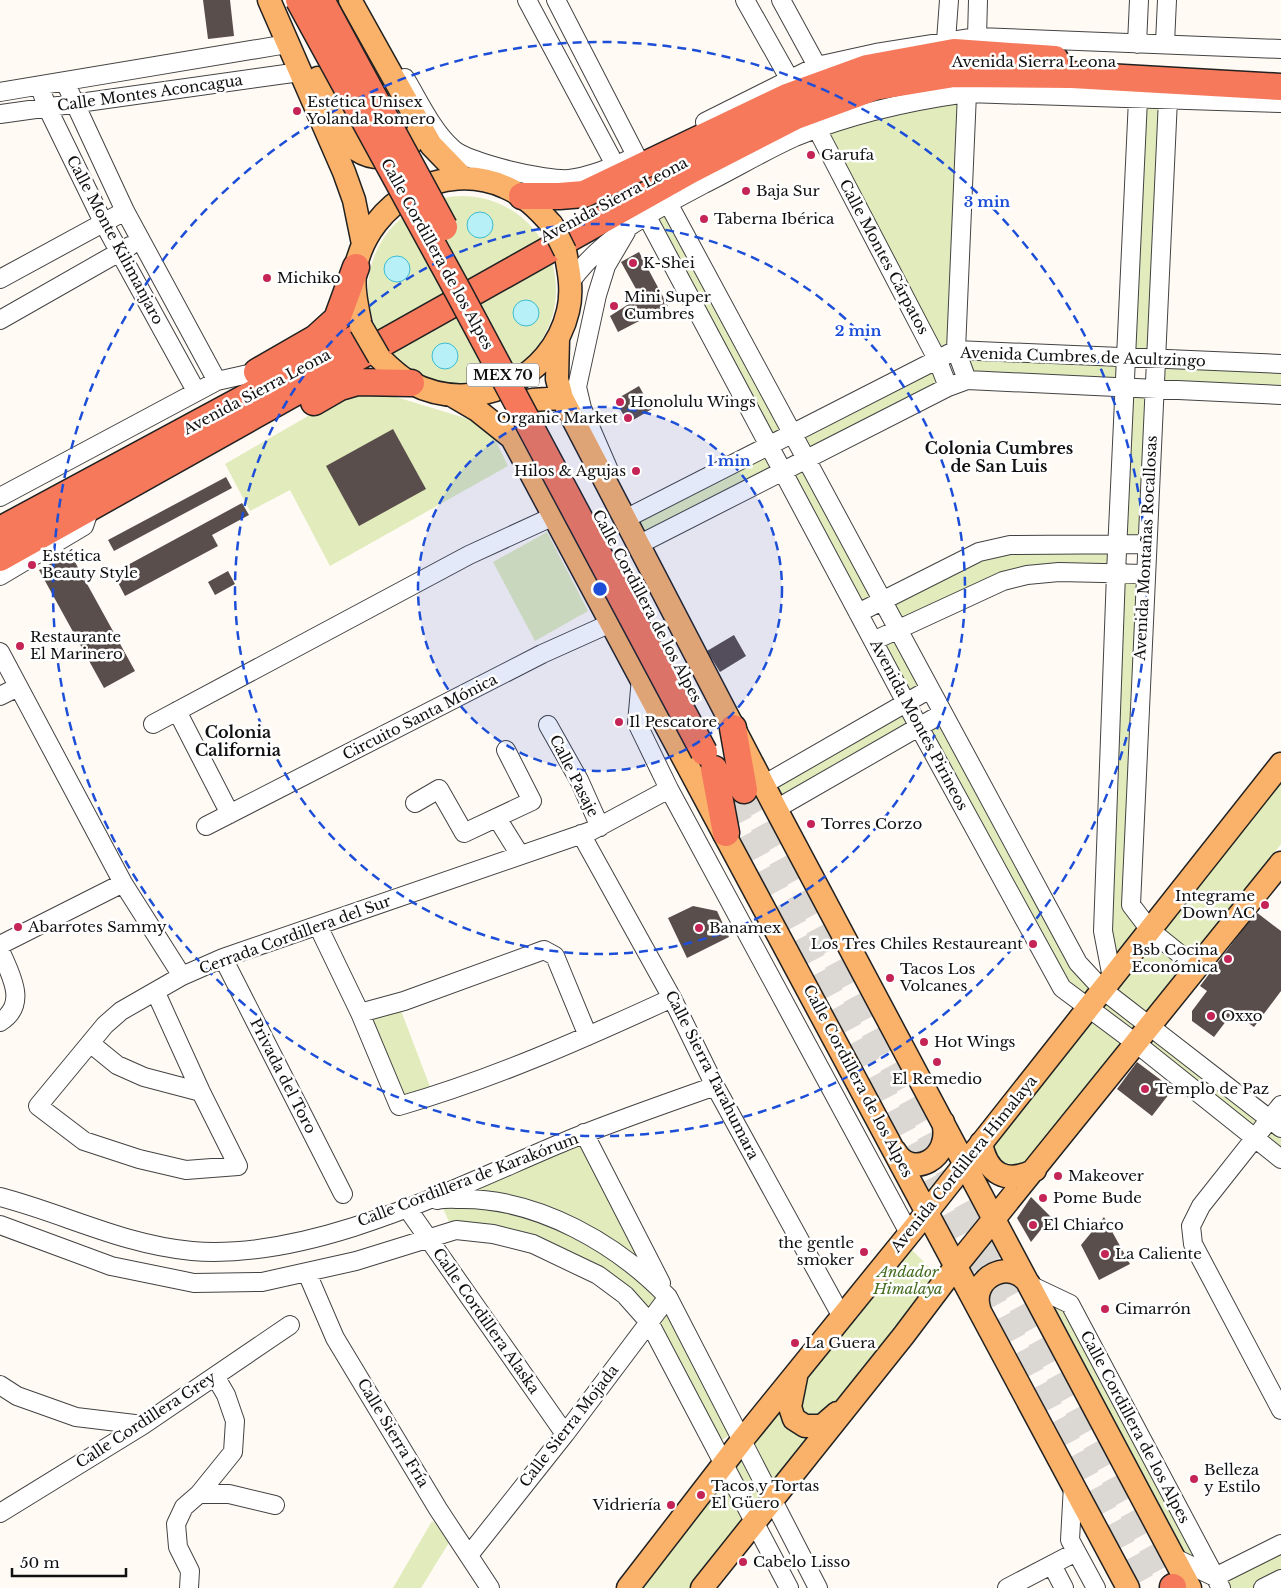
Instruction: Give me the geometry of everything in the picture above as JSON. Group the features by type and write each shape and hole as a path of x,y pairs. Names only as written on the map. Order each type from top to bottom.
{"highway":[{"name":"Calle Cordillera de los Alpes","path":"299,0 460,293 717,748 745,792"},
{"name":"Calle Cordillera de los Alpes","path":"321,0 474,283 717,748"},
{"path":"522,196 584,194 629,167 672,153 787,98 867,68 954,52 1073,60"},
{"name":"Avenida Sierra Leona","path":"0,530 790,107 868,78 955,60 1073,60 1281,70"},
{"name":"Avenida Sierra Leona","path":"0,558 692,170 796,116 834,102 875,87 954,74 1072,75 1281,88"},
{"path":"793,138 834,102"},
{"path":"672,153 700,125 754,113"},
{"path":"0,514 316,338 337,319 360,255"},
{"path":"134,484 171,481 340,387 357,382 411,383"},
{"path":"717,748 726,833"}],"main road":[{"path":"350,0 420,128 431,145 463,178"},
{"path":"269,1 282,6 355,149 378,158 392,157 409,147 420,128"},
{"path":"269,1 344,172 354,200 360,255 354,297 361,326 379,357 394,372 411,383 453,396 478,395 502,389 524,377 543,360 558,339 568,311 571,281 565,251 552,225 538,209 522,196 504,186 484,180 463,178 432,183 403,196 380,217 360,255"},
{"name":"Calle Cordillera de los Alpes","path":"558,339 557,379 562,398 638,545 717,748"},
{"name":"Calle Cordillera de los Alpes","path":"453,396 477,410 512,438 726,833 1128,1588"},
{"path":"512,438 517,414 526,404 532,400 562,398"},
{"name":"Avenida Cordillera Himalaya","path":"628,1588 743,1439 842,1317 905,1225 927,1212 1281,764"},
{"name":"Calle Cordillera de los Alpes","path":"745,792 776,809 1175,1558 1179,1588"},
{"path":"702,1588 956,1266 1281,863"},
{"path":"894,1150 898,1157 909,1163 923,1164 935,1157 944,1143 946,1134 941,1117"},
{"path":"981,1143 984,1160 994,1170 1003,1175 1021,1176 1035,1170"},
{"path":"979,1308 977,1302 979,1289 984,1281 995,1273 1009,1271 1018,1274 1030,1285"},
{"path":"797,1374 790,1407 794,1419 805,1426 822,1426 853,1398"}],"street":[{"path":"527,0 629,167"},
{"path":"556,0 629,167"},
{"path":"745,0 790,80"},
{"path":"781,0 817,66"},
{"path":"946,41 949,0"},
{"path":"977,36 978,0"},
{"path":"1136,44 1139,0"},
{"path":"1165,43 1167,0"},
{"name":"Avenida Sierra Leona","path":"375,48 398,67 444,140 453,150 468,158 532,176 569,179 629,167 700,125 817,66 876,53 977,36 1281,49"},
{"name":"Calle Montes Aconcagua","path":"0,92 40,87 287,44"},
{"name":"Calle Montes Aconcagua","path":"0,114 74,102 300,72"},
{"name":"Calle Monte Kilimanjaro","path":"65,82 125,211 217,381"},
{"name":"Calle Monte Kilimanjaro","path":"40,87 47,107 103,222 196,392"},
{"name":"Avenida Sierra Leona","path":"571,281 599,247 668,203 793,138 817,128 879,110 928,98 967,93 1281,103"},
{"path":"967,93 956,350 967,380"},
{"name":"Avenida Montañas Rocallosas","path":"1108,984 1103,931 1117,544 1138,99"},
{"name":"Avenida Montañas Rocallosas","path":"1168,99 1146,544 1131,905 1150,930 1197,968"},
{"name":"Calle Montes Cárpatos","path":"817,128 938,360 948,387"},
{"name":"Avenida Montes Pirineos","path":"668,203 1078,963 1108,984 1143,1035 1255,1138 1281,1159"},
{"path":"0,280 125,211"},
{"name":"Avenida Montes Pirineos","path":"642,218 768,445 1062,988 1088,1008 1143,1035 1275,1124"},
{"name":"Calle Cordillera de los Alpes","path":"620,510 603,454 582,408 577,387 597,295 606,266 623,234 642,218"},
{"path":"0,320 140,240"},
{"name":"Avenida Cumbres de Acultzingo","path":"620,510 768,445 956,350 1281,364"},
{"name":"Avenida Sierra Leona","path":"0,497 217,381 257,372"},
{"name":"Avenida Cumbres de Acultzingo","path":"638,545 948,387 967,380 1281,395"},
{"path":"0,576 84,526 90,508"},
{"path":"153,724 469,555 554,516"},
{"path":"858,613 979,552 1010,546 1146,544"},
{"path":"873,641 1003,581 1019,577 1059,572 1145,574"},
{"name":"Circuito Santa Mónica","path":"206,826 542,654 611,623"},
{"name":"Cerrada Cordillera del Sur","path":"0,652 123,883 182,976 223,958 581,834 600,826 669,789"},
{"name":"Calle Cordillera de los Alpes","path":"641,678 637,723 669,789 905,1225"},
{"path":"0,696 18,687"},
{"path":"745,792 930,689"},
{"path":"177,711 230,814"},
{"path":"776,809 943,713"},
{"name":"Calle Pasaje","path":"548,725 579,780 600,826"},
{"path":"415,803 439,789 464,833 532,801 506,750"},
{"path":"497,818 520,855"},
{"name":"Calle Sierra Tarahumara","path":"581,834 672,998 715,1086 842,1317"},
{"path":"0,946 123,883"},
{"path":"318,926 360,1013 399,1106 442,1094 588,1036 672,998"},
{"path":"0,950 16,996 14,1008 9,1016 0,1022"},
{"path":"360,1013 404,1001 544,950 554,956 588,1036"},
{"name":"Privada del Toro","path":"223,958 343,1194"},
{"path":"156,992 200,1092 238,1166 186,1170 139,1159 84,1141 38,1106 105,1025 121,1011 182,976"},
{"path":"90,1043 116,1066 144,1077 200,1092"},
{"path":"584,1134 715,1086"},
{"path":"1281,1105 1275,1124 1255,1138 1201,1206 1191,1226 1193,1244 1281,1410"},
{"name":"Calle Cordillera de Karakórum","path":"0,1198 138,1243 193,1251 248,1250 303,1242 407,1208 584,1134 743,1439 818,1588"},
{"path":"407,1208 441,1199 489,1199 536,1211 587,1234 648,1276 668,1297"},
{"name":"Calle Cordillera Alaska","path":"407,1208 565,1434"},
{"path":"0,1226 111,1266 194,1283 262,1282 307,1273 356,1261 456,1230 493,1234 533,1244 598,1274 625,1295 649,1322 789,1588"},
{"name":"Calle Sierra Fría","path":"307,1273 335,1338 438,1509 490,1588"},
{"name":"Calle Cordillera de los Alpes","path":"1030,1285 1070,1304 1218,1583"},
{"name":"Calle Sierra Mojada","path":"469,1555 565,1434 668,1297"},
{"name":"Calle Cordillera Grey","path":"0,1513 142,1425 290,1325"},
{"path":"189,1588 190,1571 178,1546 176,1524 184,1506 199,1494 233,1452 235,1421 226,1395 215,1376"},
{"path":"0,1385 17,1396 76,1417 142,1425"},
{"path":"1073,1485 1070,1540 1096,1588"},
{"path":"199,1494 229,1494 275,1505"},
{"path":"1175,1558 1218,1583 1281,1544"},
{"path":"1007,1588 1076,1552"},
{"path":"1052,1565 1064,1588"},
{"path":"1263,1588 1281,1579"}],"green space":[{"path":"967,93 956,350 1126,358 1125,388 967,380 956,351 939,361 948,387 806,459 882,600 979,552 1117,544 1116,572 1145,574 1131,905 1150,930 1112,978 1103,931 1116,573 1027,575 898,630 882,601 858,613 783,471 638,545 625,519 768,444 646,215 668,203 791,432 938,360 817,129","holes":["792,433 805,459 783,471 769,445"]},
{"path":"1138,99 1168,99 1155,358 1281,364 1281,395 1154,389 1146,544 1117,544 1125,388 1153,389 1155,359 1126,358"},
{"path":"471,196 480,197 507,207 529,223 541,238 549,254 555,272 555,308 549,326 541,342 529,357 514,369 498,377 480,383 453,384 444,383 417,373 402,363 389,350 379,335 369,308 368,281 369,272 379,245 389,230 402,217 417,207 444,197"},
{"path":"360,386 488,425 508,466 330,566 290,490 250,511 225,464"},
{"path":"547,532 588,611 535,641 493,562"},
{"path":"898,630 930,689 907,703 919,727 776,809 763,785 906,703 873,641"},
{"path":"943,713 1103,990 1089,1008 1062,988 919,727"},
{"path":"1281,771 1281,844 1025,1167 1015,1169 995,1160 988,1141"},
{"path":"400,1008 432,1092 399,1100 368,1019"},
{"path":"1150,1027 1281,1128 1281,1159 1137,1044"},
{"path":"583,1138 732,1433 716,1444 648,1315 537,1238 498,1226 450,1224 438,1197"},
{"name":"Andador Himalaya","path":"908,1246 939,1277 690,1588 637,1588"},
{"path":"1049,1300 1065,1309 1197,1561 1185,1554"},
{"path":"432,1521 453,1536 421,1588 393,1588"},
{"path":"1281,1544 1281,1579 1263,1588 1218,1588 1212,1579"}],"water":[{"path":"480,212 490,215 493,225 490,235 480,238 470,235 467,225 470,215"},
{"path":"397,256 406,260 410,269 406,278 397,282 388,278 384,269 388,260"},
{"path":"526,300 536,303 539,313 536,323 526,326 516,323 513,313 516,303"},
{"path":"445,343 455,346 458,356 455,366 445,369 435,366 432,356 435,346"}],"building":[{"path":"203,0 230,0 234,36 208,39"},
{"path":"639,252 668,306 618,332 610,316 635,300 636,289 621,262"},
{"path":"639,386 652,409 628,423 615,400"},
{"path":"393,429 426,489 359,526 326,466"},
{"path":"226,477 232,488 114,551 108,540"},
{"path":"242,503 249,515 212,535 218,546 125,596 113,573"},
{"path":"70,553 135,671 104,688 39,570"},
{"path":"228,571 235,584 215,595 208,582"},
{"path":"734,635 746,656 720,672 707,651"},
{"name":"Banamex","path":"693,906 717,911 729,937 687,958 668,918"},
{"path":"1256,912 1281,931 1281,991 1254,1027 1233,1012 1214,1037 1192,1021 1192,1011 1207,991 1200,986"},
{"name":"Templo de Paz","path":"1137,1062 1173,1089 1152,1116 1117,1089"},
{"name":"El Chiarco","path":"1031,1197 1051,1217 1031,1242 1017,1218"},
{"name":"La Caliente","path":"1104,1217 1130,1264 1099,1280 1081,1245"}],"tunnel":[{"path":"744,790 1173,1587"},
{"path":"728,800 1145,1588"}],"place":[{"name":"Estética Unisex Yolanda Romero","path":"297,111"},
{"name":"Garufa","path":"811,155"},
{"name":"Baja Sur","path":"746,191"},
{"name":"Taberna Ibérica","path":"704,219"},
{"name":"K-Shei","path":"633,263"},
{"name":"Michiko","path":"267,278"},
{"name":"Mini Super Cumbres","path":"614,306"},
{"name":"Honolulu Wings","path":"620,402"},
{"name":"Organic Market","path":"628,418"},
{"name":"Hilos & Agujas","path":"636,471"},
{"name":"Estética Beauty Style","path":"32,565"},
{"name":"Restaurante El Marinero","path":"20,646"},
{"name":"Il Pescatore","path":"619,722"},
{"name":"Torres Corzo","path":"811,824"},
{"name":"Integrame Down AC","path":"1265,905"},
{"name":"Abarrotes Sammy","path":"18,927"},
{"name":"Banamex","path":"699,928"},
{"name":"Los Tres Chiles Restaureant","path":"1033,944"},
{"name":"Bsb Cocina Económica","path":"1228,959"},
{"name":"Tacos Los Volcanes","path":"890,978"},
{"name":"Oxxo","path":"1211,1016"},
{"name":"Hot Wings","path":"924,1042"},
{"name":"El Remedio","path":"937,1062"},
{"name":"Templo de Paz","path":"1145,1089"},
{"name":"Makeover","path":"1058,1176"},
{"name":"Pome Bude","path":"1043,1198"},
{"name":"El Chiarco","path":"1033,1225"},
{"name":"the gentle smoker","path":"864,1252"},
{"name":"La Caliente","path":"1105,1254"},
{"name":"Cimarrón","path":"1105,1309"},
{"name":"La Guera","path":"795,1343"},
{"name":"Belleza y Estilo","path":"1194,1479"},
{"name":"Tacos y Tortas El Güero","path":"701,1495"},
{"name":"Vidriería","path":"671,1505"},
{"name":"Cabelo Lisso","path":"743,1562"}],"district":[{"name":"Colonia Cumbres de San Luis","path":"999,457"},
{"name":"Colonia California","path":"238,741"}]}
